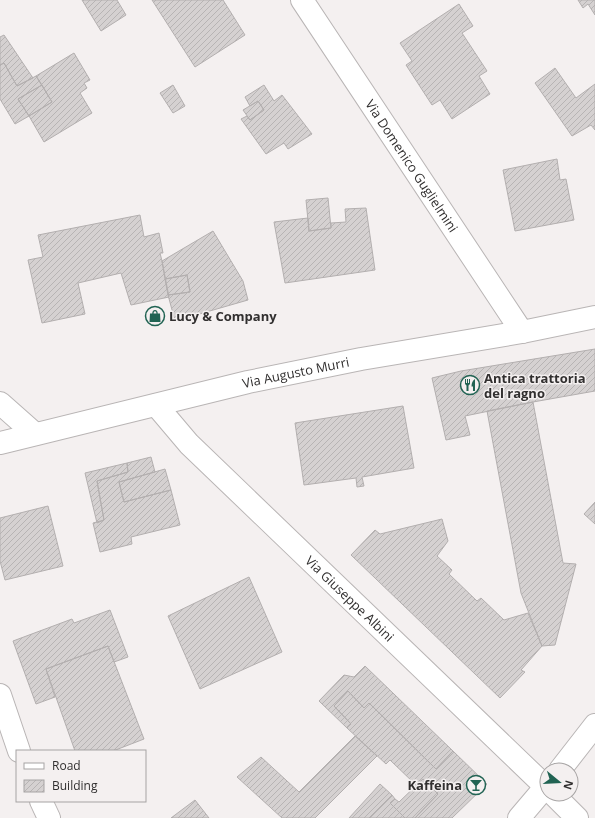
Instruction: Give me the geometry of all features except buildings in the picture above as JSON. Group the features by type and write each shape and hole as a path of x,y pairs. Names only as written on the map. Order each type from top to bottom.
{"street":[{"name":"Via Domenico Guglielmini","path":"302,0 522,332"},
{"name":"Via Augusto Murri","path":"0,443 248,382 361,359 522,332 595,317"},
{"path":"0,403 35,434"},
{"name":"Via Giuseppe Albini","path":"156,405 189,444 539,780"},
{"path":"0,695 19,750"},
{"path":"566,762 595,725"},
{"path":"519,818 539,798"},
{"path":"41,802 49,818"},
{"name":"Via Giuseppe Albini","path":"561,802 577,818"}],"place":[{"name":"Lucy & Company","path":"155,316"},
{"name":"Antica trattoria del ragno","path":"470,385"},
{"name":"Kaffeina","path":"476,785"}]}
